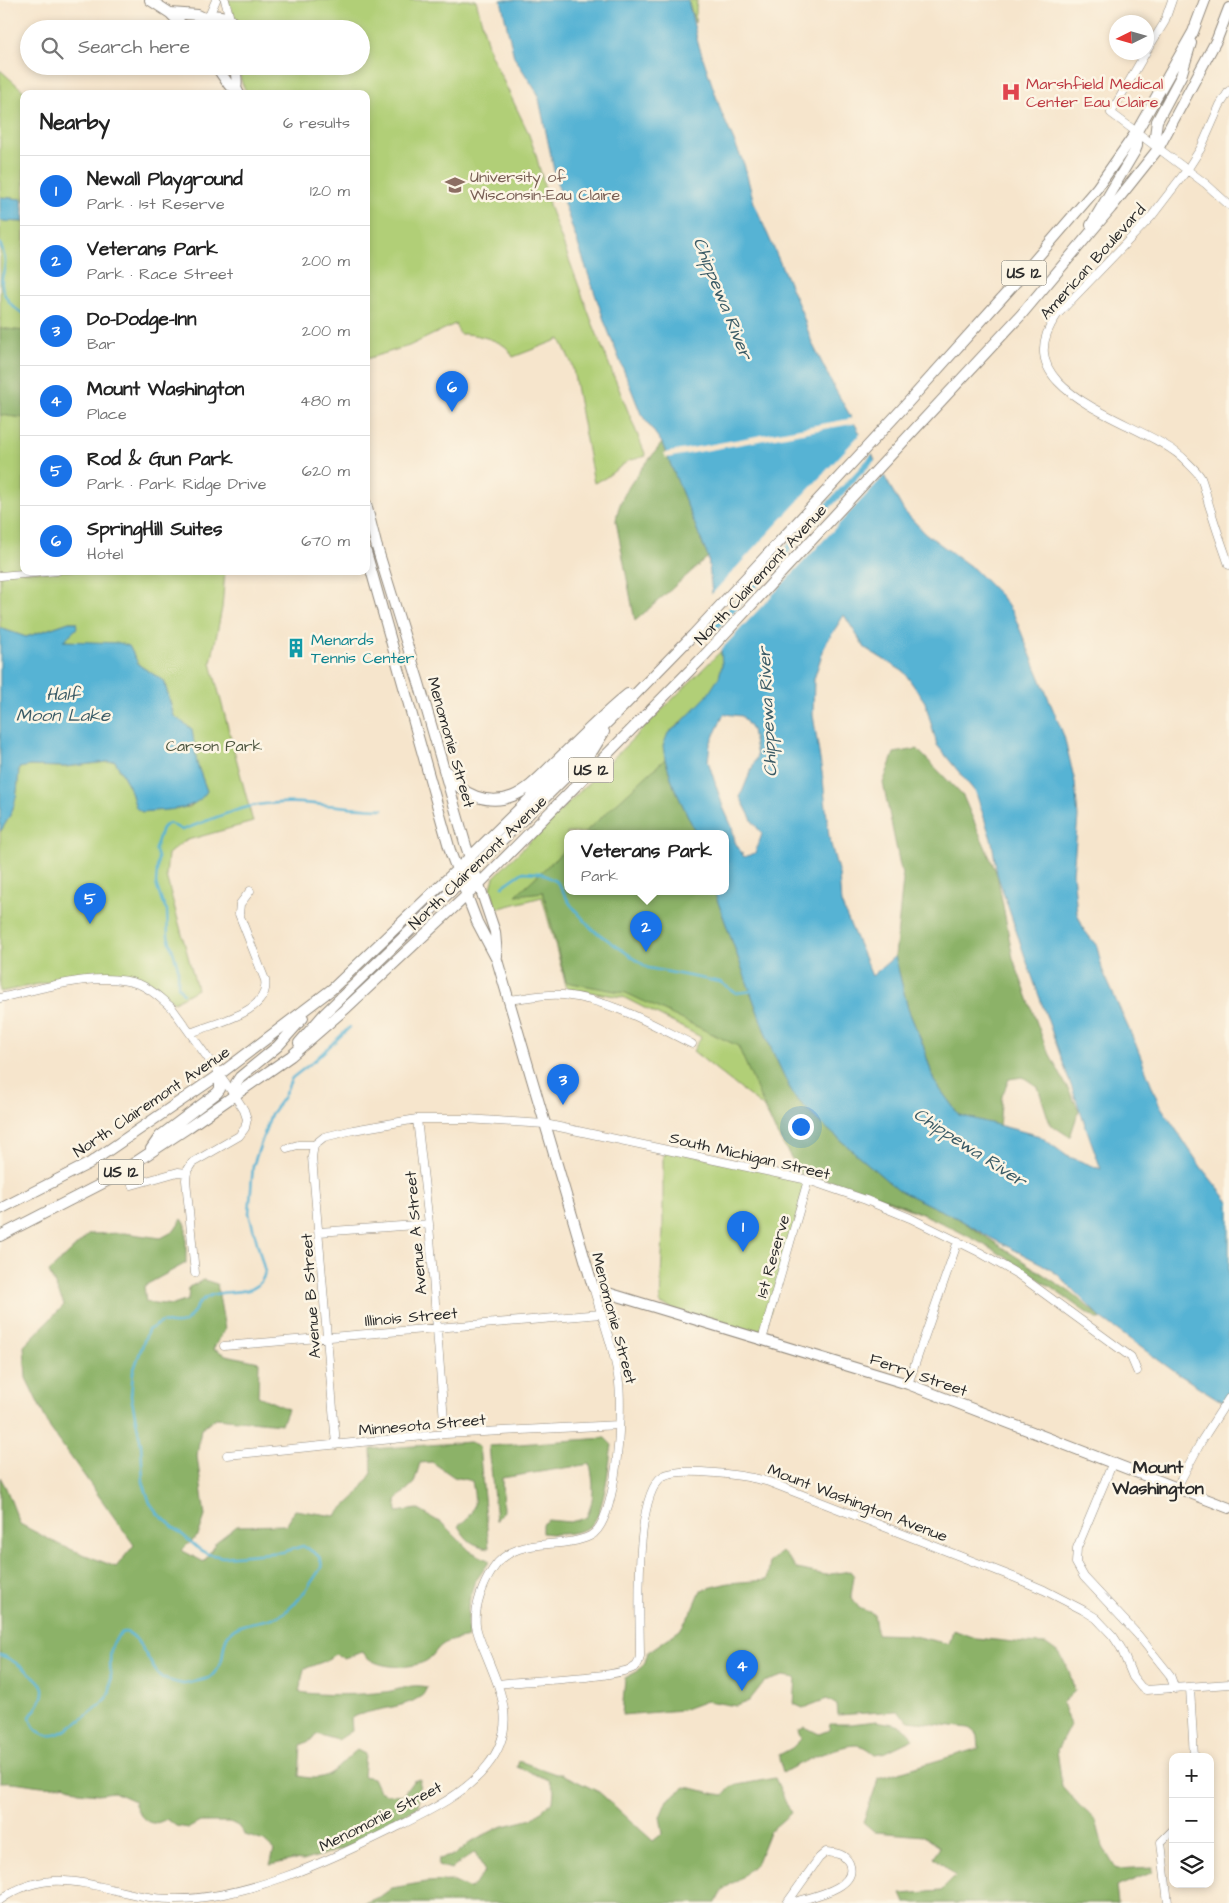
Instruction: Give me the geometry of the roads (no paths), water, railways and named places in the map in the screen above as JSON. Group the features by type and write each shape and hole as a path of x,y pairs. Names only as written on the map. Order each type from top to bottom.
{"main road":[{"path":"150,0 177,20"},
{"name":"US 12","path":"1137,131 1193,32 1205,0"},
{"name":"US 12","path":"1078,247 1158,149 1217,39 1229,8"},
{"path":"170,13 206,17 217,15 230,19"},
{"path":"203,20 206,17"},
{"path":"1158,149 1154,136 1157,122 1181,76 1190,50 1193,32"},
{"path":"222,75 229,85 236,90"},
{"path":"236,75 237,90"},
{"path":"1078,247 1135,152 1137,131"},
{"name":"North Clairemont Avenue","path":"470,857 694,635 902,409 1010,289 1091,195 1137,131"},
{"name":"North Clairemont Avenue","path":"0,1236 107,1181 147,1155 285,1060 344,1010 480,882 703,658 1021,314 1078,247"},
{"name":"Menomonie Street","path":"370,538 470,857 480,882 495,932 497,960"},
{"name":"Menomonie Street","path":"370,566 451,854 477,922 497,960 593,1287"},
{"path":"442,764 449,776 459,787 474,796 497,800 514,796 534,782 611,708 656,672"},
{"path":"466,895 474,869 592,750 614,716"},
{"path":"285,1060 312,1026 452,889 458,874 470,857"},
{"name":"North Clairemont Avenue","path":"0,1209 90,1163 220,1074 332,989 458,874"},
{"path":"235,1096 236,1084 240,1077 278,1046 314,1003"},
{"path":"147,1155 160,1136 217,1093 220,1089 220,1074"},
{"name":"Ferry Street","path":"593,1287 608,1294 908,1384 1229,1508"}],"street":[{"path":"206,17 216,0"},
{"path":"225,0 230,19"},
{"path":"1154,39 1164,23 1172,0"},
{"path":"1141,60 1111,113 1137,131 1229,205"},
{"name":"American Boulevard","path":"1229,91 1220,105 1201,148 1187,170 1151,216 1058,315 1046,333 1045,348 1050,370 1060,384 1071,394 1103,414 1166,445 1184,459 1200,477 1229,565"},
{"path":"0,576 20,574"},
{"path":"190,1033 255,1006 265,992 265,980 239,914 240,904 250,891"},
{"path":"0,998 88,980 120,980 143,986 172,1008 220,1074 246,1114 247,1123 243,1133 197,1159 189,1167 187,1173 195,1273"},
{"path":"510,1000 562,994 604,1002 627,1011 692,1044"},
{"name":"South Michigan Street","path":"314,1145 324,1137 417,1119 467,1119 544,1124 808,1180 877,1204 910,1218 958,1241 1019,1275 1131,1357 1137,1371"},
{"name":"Avenue A Street","path":"417,1119 428,1224 445,1434"},
{"path":"287,1148 298,1145 314,1145"},
{"name":"Avenue B Street","path":"314,1145 312,1158 336,1445"},
{"path":"132,1184 178,1172 187,1173"},
{"name":"1st Reserve","path":"762,1340 808,1180"},
{"path":"319,1232 428,1224"},
{"path":"908,1384 958,1241"},
{"name":"Menomonie Street","path":"0,1900 29,1886 60,1880 172,1900 205,1897 259,1884 338,1856 436,1806 469,1785 486,1768 494,1758 505,1728 504,1703 476,1624 477,1608 488,1579 497,1564 514,1551 581,1539 594,1534 606,1517 617,1460 619,1382 593,1287"},
{"name":"Illinois Street","path":"224,1346 601,1314"},
{"path":"1177,1487 1229,1398"},
{"name":"Minnesota Street","path":"227,1455 445,1434 619,1425"},
{"path":"1113,1462 1075,1555 1077,1566 1138,1635 1170,1675 1175,1689"},
{"name":"Mount Washington Avenue","path":"498,1684 611,1673 630,1670 638,1664 640,1656 639,1570 647,1506 652,1489 662,1477 673,1473 688,1472 744,1476 769,1482 1044,1590 1096,1618 1121,1648 1133,1677 1141,1687 1150,1691 1229,1684"},
{"path":"1190,1688 1194,1753"},
{"path":"1168,1903 1161,1842 1169,1834"},
{"path":"787,1903 819,1858 826,1852 838,1853 847,1858 851,1868 848,1879 840,1887 792,1903"}],"water":[{"name":"Chippewa River","path":"501,0 688,0 698,43 722,114 744,164 754,203 802,313 812,343 835,389 904,511 925,533 974,569 1001,596 1014,615 1064,736 1075,782 1078,817 1073,873 1077,913 1084,930 1097,946 1102,969 1136,1045 1159,1104 1201,1167 1229,1202 1229,1406 1175,1372 1102,1319 1057,1274 1042,1264 959,1219 898,1190 816,1119 793,1095 770,1046 715,895 729,895 729,830 695,830 674,787 665,759 663,746 668,733 680,724 707,696 719,677 722,665 721,651 714,632 715,621 708,557 662,443 641,414 605,323 556,180 538,94 514,57","holes":["844,615 865,648 904,672 925,702 937,745 976,793 992,842 997,874 1101,1169 1067,1156 1040,1136 959,1115 934,1081 923,1045 908,1009 895,956 872,976 841,903 839,874 829,837 823,779 813,715 814,679 825,645","724,714 742,716 752,730 757,756 740,797 753,822 762,834 755,853 744,857 735,842 732,827 723,807 708,761 710,744"]},
{"path":"0,197 20,199 20,222 0,221"},
{"name":"Half Moon Lake","path":"69,622 76,622 77,628 63,641 120,643 129,646 139,665 164,681 174,716 192,729 197,764 207,791 195,803 187,807 142,812 136,808 129,786 115,761 65,767 30,766 19,768 18,786 13,808 0,832 0,628 26,637"}],"waterway":[{"path":"0,243 5,260 2,278 3,289 7,299 20,311"},
{"path":"183,993 178,986 178,967 168,936 167,910 156,884 158,857 155,849 162,828 169,823 182,830 235,811 268,804 301,803 383,809"},
{"path":"503,886 523,872 541,873 557,882 564,894"},
{"path":"565,895 592,929 648,968 720,982 736,993 752,991"},
{"path":"0,1655 24,1669 41,1685 43,1689 42,1697 30,1717 31,1721 40,1732 55,1735 71,1727 107,1698 111,1684 111,1650 118,1636 124,1632 130,1634 141,1646 161,1677 183,1684 209,1678 220,1664 227,1636 234,1629 276,1617 288,1610 299,1599 321,1568 319,1557 303,1546 283,1552 223,1557 208,1554 199,1549 158,1514 150,1503 143,1482 141,1444 131,1396 133,1372 148,1330 162,1322 181,1324 187,1321 202,1300 209,1296 250,1290 262,1281 265,1272 249,1213 253,1166 271,1114 283,1098 292,1078 315,1060 350,1027"}],"place":[{"name":"Marshfield Medical Center Eau Claire","path":"1011,92"},
{"name":"University of Wisconsin-Eau Claire","path":"455,185"},
{"name":"SpringHill Suites","path":"452,412"},
{"name":"Menards Tennis Center","path":"296,648"},
{"name":"Rod & Gun Park","path":"90,924"},
{"name":"Veterans Park","path":"646,952"},
{"name":"Do-Dodge-Inn","path":"563,1105"},
{"name":"Newall Playground","path":"743,1252"},
{"name":"Mount Washington","path":"742,1691"}],"district":[{"name":"Mount Washington","path":"1158,1477"}],"park label":[{"name":"Carson Park","path":"214,745"}]}
